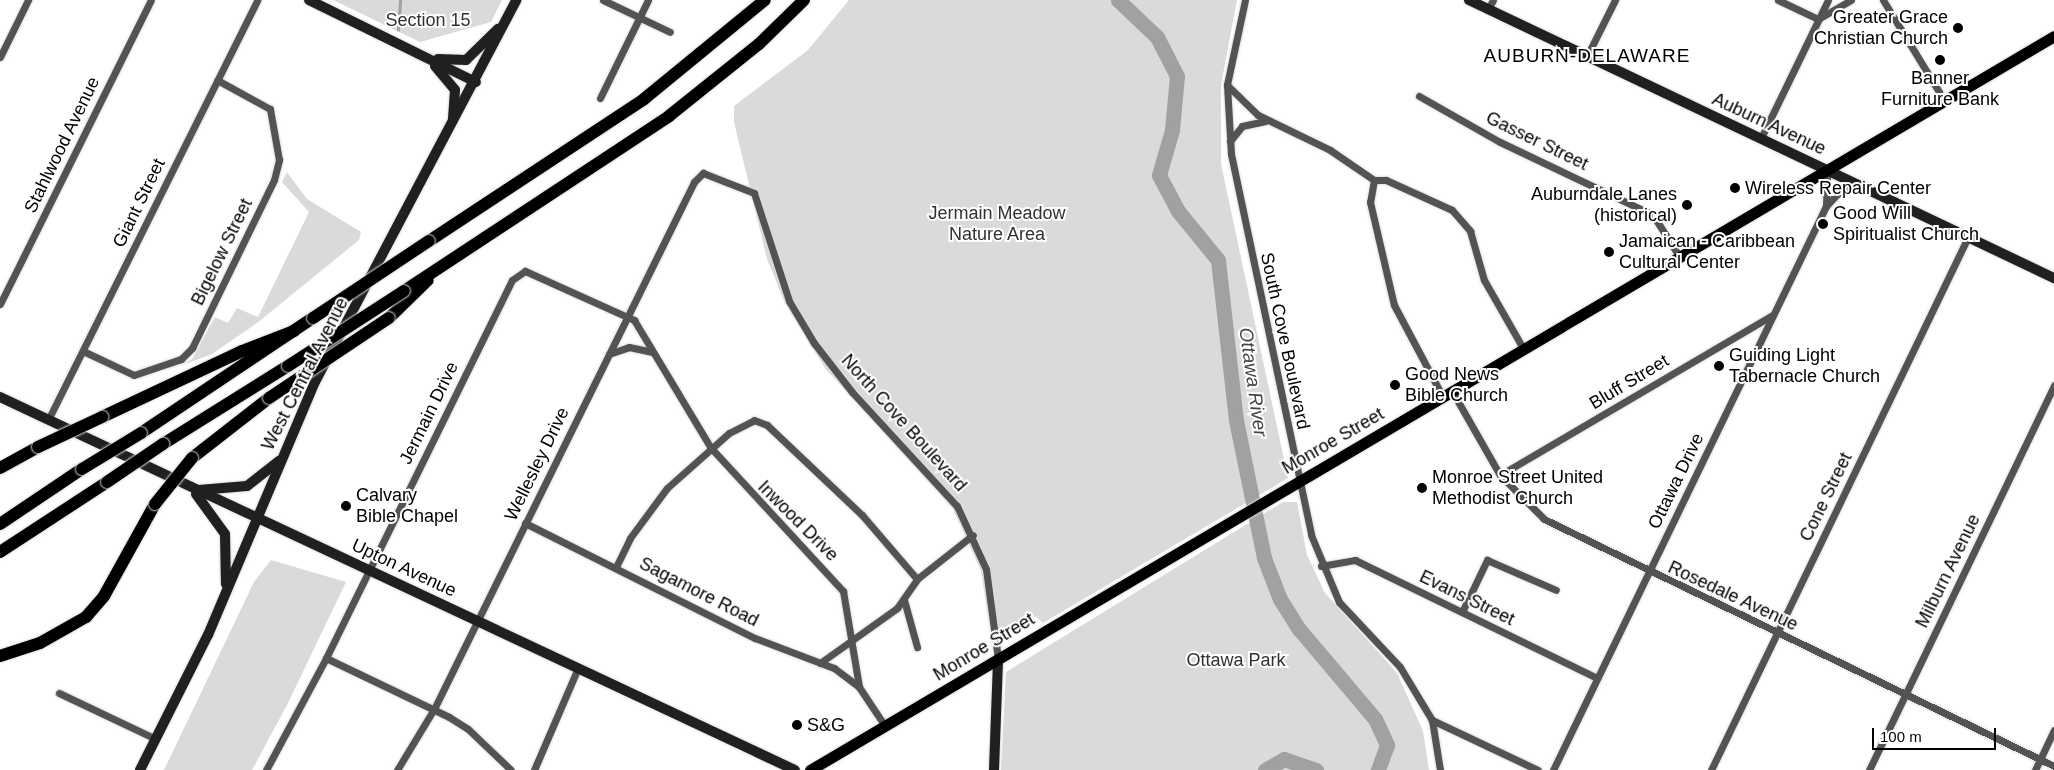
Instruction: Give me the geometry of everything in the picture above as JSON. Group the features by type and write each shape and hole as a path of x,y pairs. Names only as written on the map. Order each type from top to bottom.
{"highway":[{"path":"0,524 644,99 765,0"},
{"path":"0,552 163,444 431,275 669,116 759,44 804,0"},
{"path":"0,656 53,638 86,617 104,596 155,504 192,458 269,398 389,318 418,294 431,275"},
{"path":"0,468 38,446 242,350 294,331"}],"main road":[{"name":"Monroe Street","path":"810,770 2054,36"}],"street":[{"path":"0,57 28,0"},
{"name":"Stahlwood Avenue","path":"0,304 151,0"},
{"name":"Giant Street","path":"48,420 257,0"},
{"path":"309,0 476,82"},
{"name":"West Central Avenue","path":"140,770 226,591 279,461 315,382 476,82 516,0"},
{"path":"603,0 670,32"},
{"path":"600,98 648,0"},
{"name":"South Cove Boulevard","path":"1245,0 1228,85 1230,141 1238,199 1294,484 1321,566 1339,602 1400,667 1432,720 1440,770"},
{"name":"Auburn Avenue","path":"1469,0 1490,4 1587,56 2054,278"},
{"path":"1587,56 1615,0"},
{"path":"1778,0 1818,20"},
{"path":"1761,138 1828,0"},
{"path":"1818,20 1851,0"},
{"path":"1882,0 1944,100"},
{"path":"423,56 466,60 508,17"},
{"path":"423,56 452,83 456,100 452,127"},
{"name":"Bigelow Street","path":"83,351 126,373 143,375 186,356 200,330 274,180 279,160 273,114 267,105 217,80"},
{"path":"1228,85 1271,122 1330,150 1374,180 1386,180 1423,194 1465,222 1484,280 1523,348"},
{"name":"Gasser Street","path":"1419,96 1500,142 1653,215 1679,256"},
{"path":"1230,141 1250,122 1271,122"},
{"name":"Ottawa Drive","path":"1826,206 1827,169"},
{"name":"Wellesley Drive","path":"397,770 434,709 694,182 703,173"},
{"name":"North Cove Boulevard","path":"703,173 754,193 789,301 814,343 852,392 938,483 973,535 992,599 998,659 994,770"},
{"name":"Rosedale Avenue","path":"1374,180 1370,202 1394,305 1500,475 1544,519 1648,573 2054,766"},
{"name":"Ottawa Drive","path":"1553,770 1826,206 1838,193 1861,185"},
{"name":"Cone Street","path":"1711,770 1968,236"},
{"name":"Jermain Drive","path":"266,770 326,658 512,280 525,271 536,273"},
{"name":"Inwood Drive","path":"536,273 627,316 652,352 711,448 834,578 849,605 859,687 885,726"},
{"name":"Bluff Street","path":"1500,475 1773,315"},
{"path":"608,354 629,348 652,352"},
{"name":"Milburn Avenue","path":"1869,770 2054,385"},
{"name":"Upton Avenue","path":"0,396 192,489 477,620 795,770"},
{"path":"616,567 646,513 711,448 746,423 761,421 862,515 917,580"},
{"path":"192,489 240,489 279,461"},
{"path":"192,489 225,534 226,591"},
{"name":"Sagamore Road","path":"525,522 755,638 820,663 859,687"},
{"path":"820,663 904,600 917,580 973,535"},
{"name":"Evans Street","path":"1321,566 1344,559 1364,565 1597,678"},
{"path":"1462,612 1488,560 1556,590"},
{"path":"904,600 917,647"},
{"path":"326,658 434,709 468,728 511,770"},
{"path":"534,770 578,668"},
{"path":"60,693 156,739"},
{"path":"1432,720 1538,770"},
{"path":"2035,770 2054,730"}],"green space":[{"name":"Section 15","path":"333,0 502,0 491,22 420,42"},
{"name":"Jermain Meadow Nature Area","path":"849,0 1237,0 1221,85 1221,164 1288,478 1043,623 1035,616 992,641 981,571 953,509 825,368 785,303 767,259 734,122 734,106 808,50"},
{"path":"287,172 307,199 361,232 359,240 257,323 212,354 183,365 192,359 215,317 228,323 237,308 258,317 309,212 282,182"},
{"name":"Ottawa Park","path":"1283,502 1297,502 1307,555 1325,593 1397,673 1423,731 1429,770 1001,770 1006,672"},
{"path":"271,560 346,582 287,705 252,770 164,770 254,582"}],"waterway":[{"path":"398,30 400,0"},
{"name":"Ottawa River","path":"1118,0 1157,37 1177,76 1172,130 1159,175 1178,211 1218,260 1236,420 1264,558 1280,599 1299,629 1375,719 1387,745 1378,770"},
{"name":"Ottawa River","path":"1265,770 1284,759 1316,770"}],"place":[{"name":"Greater Grace Christian Church","path":"1958,28"},
{"name":"Banner Furniture Bank","path":"1940,60"},
{"name":"Wireless Repair Center","path":"1735,188"},
{"name":"Auburndale Lanes (historical)","path":"1687,205"},
{"name":"Good Will Spiritualist Church","path":"1823,224"},
{"name":"Jamaican - Caribbean Cultural Center","path":"1609,252"},
{"name":"Guiding Light Tabernacle Church","path":"1719,366"},
{"name":"Good News Bible Church","path":"1395,385"},
{"name":"Monroe Street United Methodist Church","path":"1422,488"},
{"name":"Calvary Bible Chapel","path":"346,506"},
{"name":"S&G","path":"797,725"}],"district":[{"name":"AUBURN-DELAWARE","path":"1587,56"}]}
